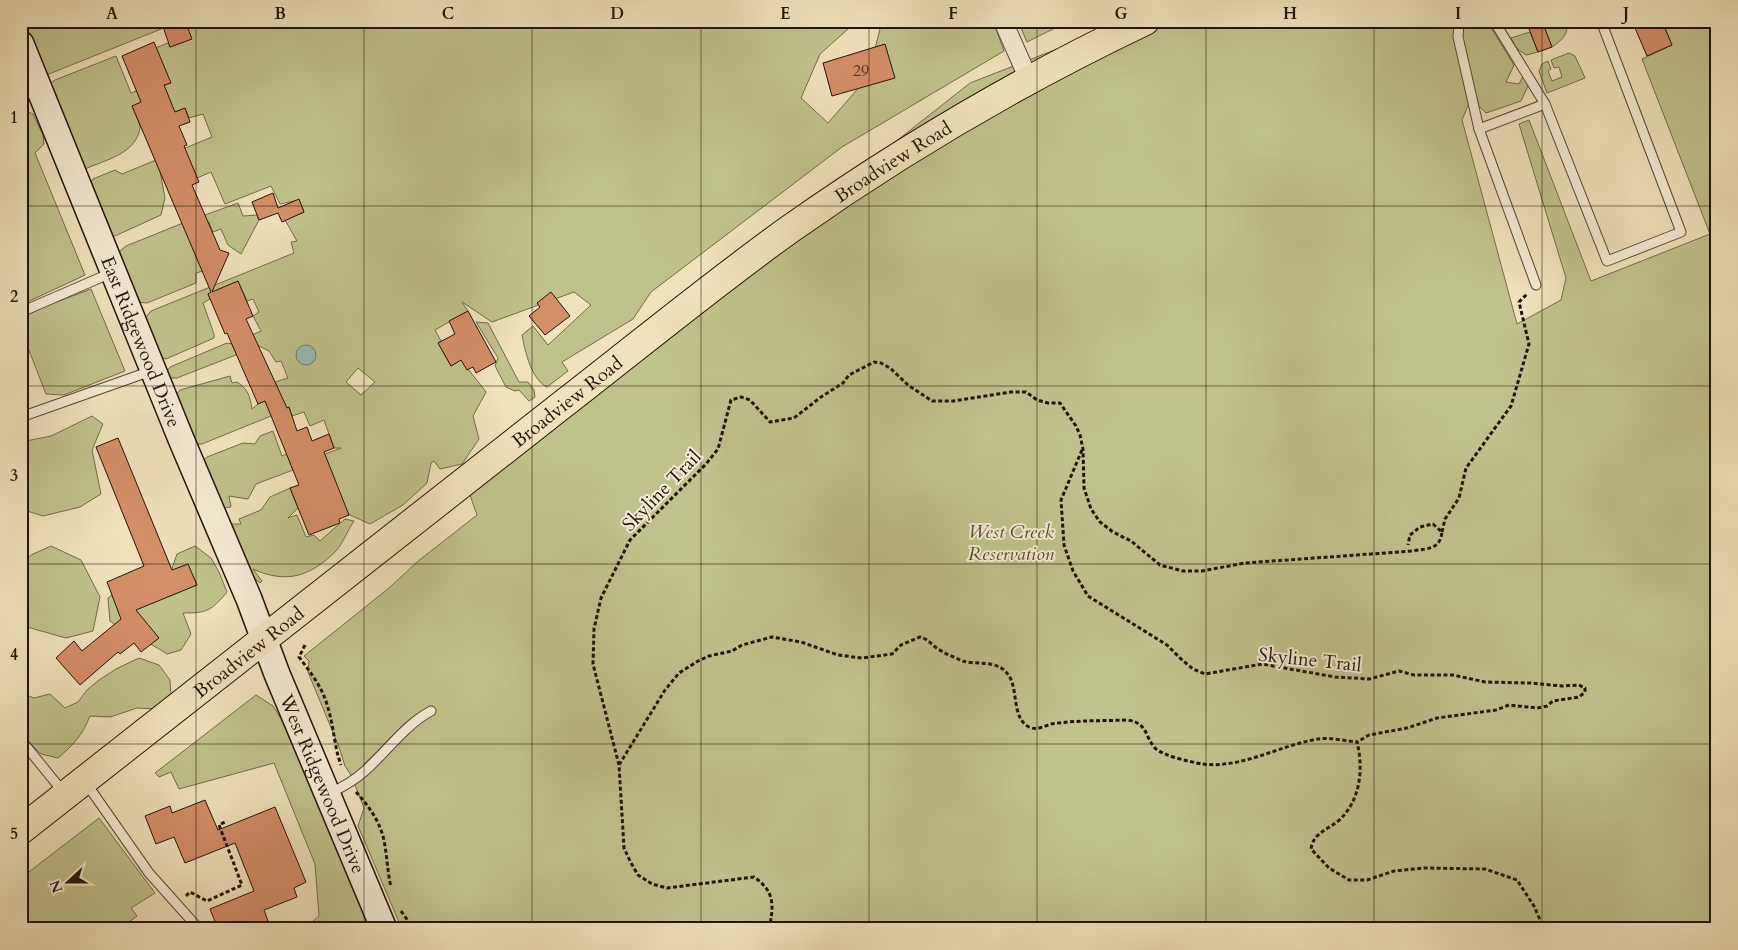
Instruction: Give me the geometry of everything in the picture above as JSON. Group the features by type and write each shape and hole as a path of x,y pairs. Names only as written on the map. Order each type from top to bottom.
{"main road":[{"name":"Broadview Road","path":"21,830 650,336 776,240 891,162 1029,80 1145,21"}],"street":[{"path":"1003,21 1029,80"},
{"name":"East Ridgewood Drive","path":"21,44 153,370 249,599 263,639"},
{"name":"West Ridgewood Drive","path":"263,639 384,929"}],"lane":[{"path":"1459,21 1458,37 1479,128 1536,285"},
{"path":"1494,21 1545,104 1607,261 1681,232 1601,21"},
{"path":"1479,128 1545,104"},
{"path":"21,312 114,272"},
{"path":"25,415 153,370"},
{"path":"328,795 350,783 366,770 418,718 431,711"},
{"path":"21,740 75,788 199,929"}],"path":[{"path":"1083,449 1084,488 1091,509 1100,522 1113,532 1131,541 1160,565 1184,571 1202,571 1245,563 1413,551 1434,547 1441,540 1445,519 1459,498 1466,468 1512,406 1529,344 1519,302 1536,285"},
{"name":"Skyline Trail","path":"769,929 772,914 769,891 754,877 668,888 652,884 638,875 624,848 619,765 593,664 594,629 601,598 630,540 706,464 718,449 728,408 731,400 736,398 741,397 750,400 770,422 794,418 843,383 849,375 874,362 881,363 890,368 908,386 932,401 953,401 1011,392 1026,392 1037,400 1048,404 1060,403 1080,435 1083,449 1061,500 1064,545 1073,571 1088,596 1167,646 1181,660 1199,672 1205,674 1262,664 1335,677 1369,680 1399,671 1414,675 1453,675 1485,682 1562,686 1579,685 1585,688 1582,696 1554,701 1547,706 1537,708 1509,705 1496,710 1437,718 1407,728 1369,735 1357,742"},
{"path":"1408,545 1410,535 1420,528 1433,524 1442,532"},
{"path":"619,765 665,690 687,667 705,659 758,640 772,637 810,645 838,655 862,658 892,654 901,645 911,642 915,638 924,638 954,657 965,661 991,664 1006,672 1012,683 1018,711 1024,723 1036,729 1049,724 1136,721 1144,727 1156,749 1163,754 1202,764 1233,762 1320,739 1357,742 1361,765 1355,799 1337,822 1319,833 1311,845 1311,850 1329,868 1349,880 1367,880 1394,871 1424,868 1485,869 1517,880 1534,906 1544,929"},
{"path":"184,898 190,892 207,901 242,885 218,825 228,821"}],"green space":[{"path":"24,21 94,21 95,23 109,21 111,27 128,21 181,21 49,74 43,73"},
{"path":"185,21 857,21 820,54 801,98 828,123 868,77 881,25 894,21 993,21 1004,51 842,147 651,292 633,319 562,362 568,371 547,387 541,383 533,371 522,335 533,326 548,345 591,305 574,292 492,322 462,302 468,311 435,330 441,341 438,343 451,366 461,360 486,392 473,416 479,439 462,464 440,469 434,461 431,463 427,483 403,505 370,524 341,511 320,456 341,448 334,448 324,420 310,426 304,412 292,416 289,407 202,444 192,444 173,398 180,390 230,376 232,383 237,382 246,390 252,409 258,404 280,394 275,382 288,378 281,361 276,362 269,351 259,346 177,378 168,378 166,373 170,367 261,331 253,316 259,312 253,299 247,301 238,281 208,294 210,299 203,303 214,338 166,359 158,356 143,321 151,311 294,253 291,242 297,241 285,220 304,212 299,200 280,204 271,186 225,204 211,172 197,178 194,171 160,171 165,198 161,215 115,236 109,236 89,185 93,179 115,170 122,174 212,137 203,114 189,118 185,108 175,112 132,106 140,128 133,144 118,155 85,169 49,84 116,56 131,93 144,88 146,93 170,83 148,51 168,43 170,47 191,39","holes":["358,368 375,382 361,395 346,382"]},
{"path":"1018,21 1069,21 1027,42"},
{"name":"West Creek Reservation","path":"1129,21 1489,21 1490,26 1514,65 1506,82 1519,84 1523,76 1528,86 1521,101 1486,113 1479,106 1477,98 1471,98 1462,120 1517,324 1561,300 1566,278 1519,124 1529,120 1591,281 1710,234 1642,59 1672,45 1662,21 1717,21 1717,929 402,929 358,826 364,808 351,775 345,766 308,672 309,661 304,656 477,515 465,481 970,83","holes":["430,707 434,714 422,720 368,774 364,764 403,725"]},
{"path":"1553,21 1567,21 1567,30 1559,42 1552,47 1544,27 1554,23"},
{"path":"1530,32 1538,52 1526,55 1516,48 1511,38"},
{"path":"1569,53 1575,56 1585,78 1547,93 1539,71 1542,64 1548,61 1551,69 1548,71 1552,81 1562,77 1559,67 1554,68 1551,60"},
{"path":"21,109 33,114 43,135 44,144 35,153 85,275 21,305"},
{"path":"238,203 243,216 257,215 259,220 241,254 228,245 221,229 213,232 209,222 186,232 203,271 196,273 196,283 147,303 136,302 116,259 120,251 126,246"},
{"path":"91,289 125,371 64,395 46,394 21,330 21,318 43,307"},
{"path":"476,322 488,323 519,382 528,382 534,390 535,397 529,401 519,390 515,391 506,387 495,366 498,358"},
{"path":"92,416 103,424 92,450 101,494 80,507 43,516 21,509 21,442 51,436"},
{"path":"273,431 282,456 287,454 293,470 256,484 248,499 229,496 231,507 219,508 201,463 207,457 243,443 255,444 260,436"},
{"path":"290,488 298,508 288,518 297,515 306,537 314,535 320,541 345,519 354,521 336,551 317,567 307,572 287,577 265,574 253,569 262,581 260,583 251,575 230,530 231,524 241,524 239,519 261,510 270,497"},
{"path":"51,546 81,560 100,597 93,631 66,638 27,627 21,605 21,565 31,555"},
{"path":"195,546 211,558 227,592 208,610 183,613 191,634 181,650 167,654 146,641 128,635 110,621 108,598 119,590 167,583 177,554"},
{"path":"139,658 159,665 170,680 171,695 156,709 137,708 110,717 90,716 77,739 58,758 41,754 21,734 21,693 34,698 50,694 65,708 78,702 87,690 99,680"},
{"path":"256,695 273,706 286,727 372,929 304,929 319,916 315,864 274,763 179,789 171,772 159,777 155,773"},
{"path":"99,818 155,893 131,908 137,916 125,925 126,929 21,929 21,878"}],"water":[{"path":"302,345 310,345 316,351 316,359 310,365 302,365 296,359 296,351"}],"building":[{"path":"161,21 185,21 192,39 170,47"},
{"path":"1526,21 1542,21 1552,47 1538,52"},
{"path":"1632,21 1662,21 1672,45 1647,56"},
{"path":"154,42 171,83 164,85 175,112 185,108 190,122 179,126 187,145 184,146 199,182 192,185 220,250 229,253 212,292 238,281 253,316 246,319 287,408 289,407 297,431 307,427 312,441 329,434 334,448 324,452 349,515 339,519 340,523 309,535 290,488 299,485 265,401 258,404 227,333 225,334 208,294 211,292 132,106 141,102 122,56"},
{"path":"885,44 895,78 832,96 823,63"},
{"path":"273,193 278,208 299,199 304,212 282,222 278,213 259,220 252,202"},
{"path":"551,292 570,316 545,335 529,316 540,307 537,303"},
{"path":"468,311 496,362 476,373 473,367 467,370 461,360 451,366 438,343 455,334 449,321"},
{"path":"118,438 172,570 188,564 197,585 136,610 159,638 141,652 134,643 120,654 118,652 80,685 56,658 74,641 82,651 121,619 107,582 144,566 96,447"},
{"path":"205,800 218,830 275,807 306,882 294,888 297,897 264,910 268,921 249,929 218,929 210,909 254,891 235,843 185,863 174,837 156,844 145,816 170,806 172,813"}]}
